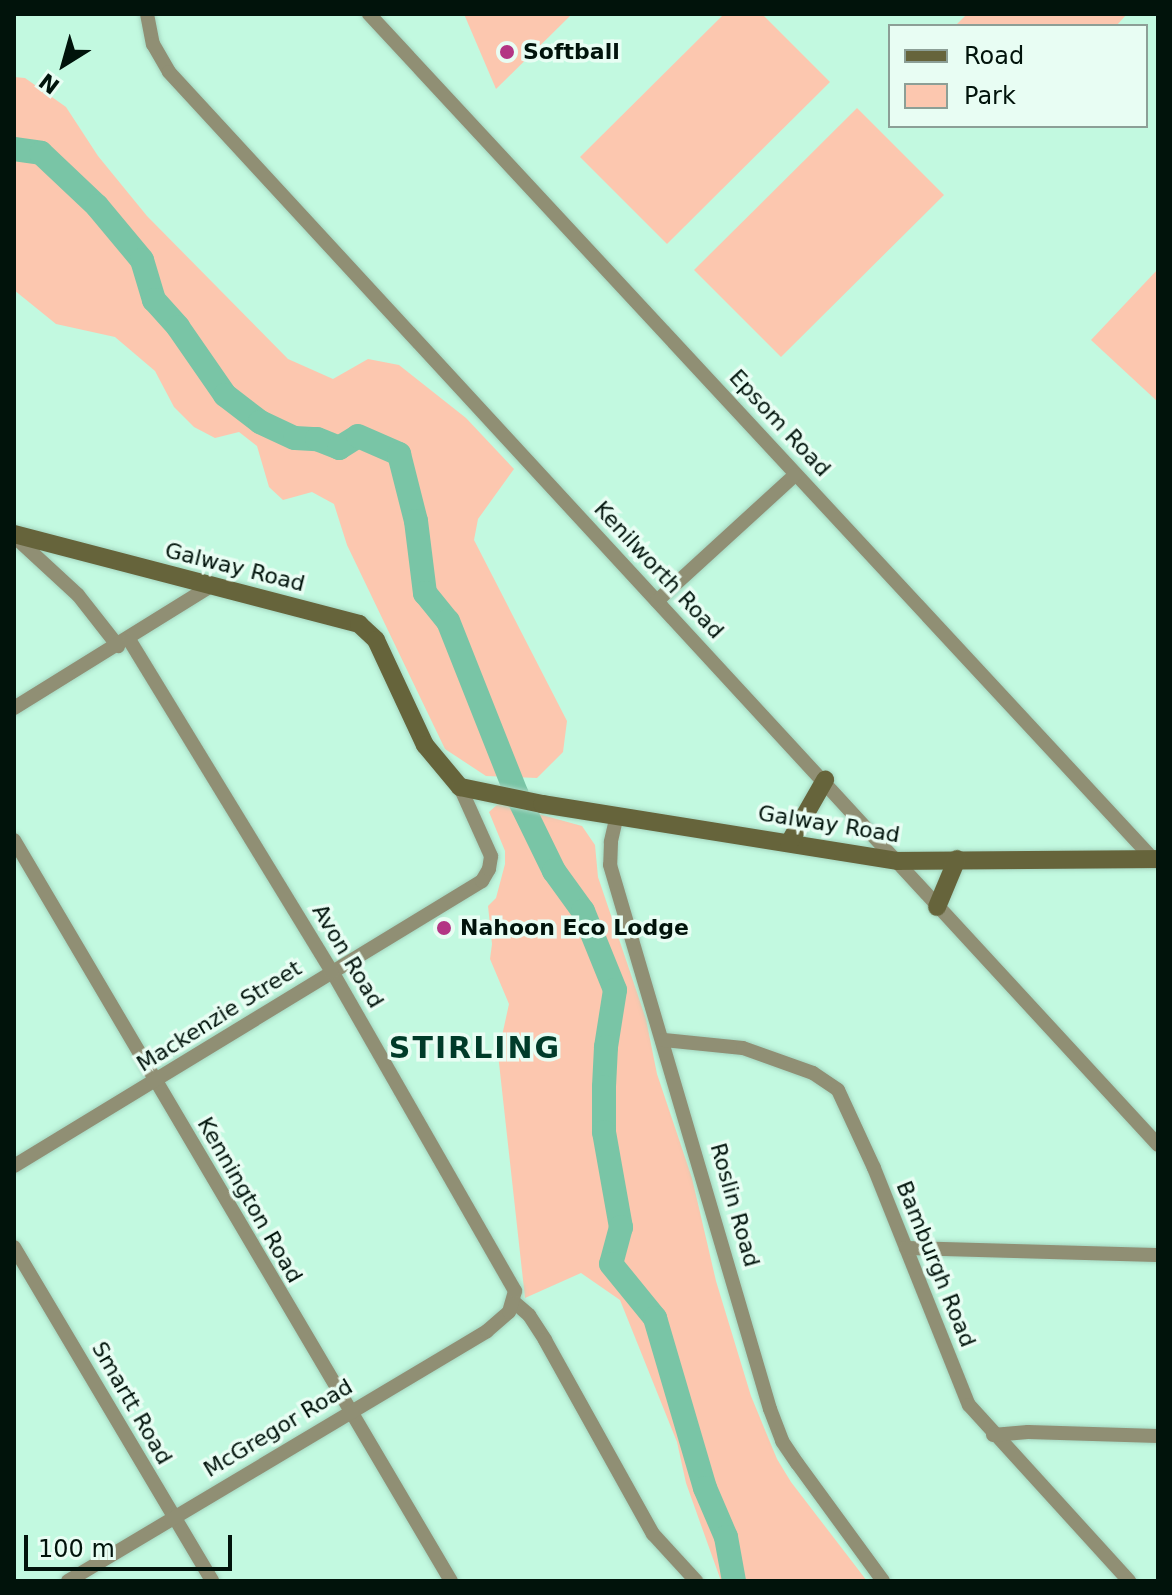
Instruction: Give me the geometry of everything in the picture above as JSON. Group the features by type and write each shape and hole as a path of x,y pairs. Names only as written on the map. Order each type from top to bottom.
{"street":[{"name":"Kenilworth Road","path":"147,14 153,44 169,72 825,780 937,907 1158,1145"},
{"name":"Epsom Road","path":"369,14 1156,860"},
{"path":"657,601 795,475"},
{"name":"Galway Road","path":"14,535 352,621 376,640 425,745 460,787 542,804 898,861 1156,860"},
{"name":"Avon Road","path":"14,535 124,643 332,972 510,1277 515,1291 512,1307 529,1315 653,1534 696,1581"},
{"path":"14,708 124,643 211,586"},
{"path":"789,843 825,780"},
{"name":"Mackenzie Street","path":"14,1166 475,887 487,875 491,856 460,787"},
{"name":"Roslin Road","path":"617,815 610,865 777,1429 797,1463 883,1581"},
{"name":"Kennington Road","path":"14,840 451,1581"},
{"path":"937,907 957,859"},
{"name":"Bamburgh Road","path":"664,1040 743,1048 813,1073 838,1090 969,1405 993,1435 1129,1581"},
{"name":"Smartt Road","path":"14,1247 212,1581"},
{"path":"906,1248 1158,1255"},
{"name":"McGregor Road","path":"68,1581 487,1331 512,1307"},
{"path":"993,1435 1028,1432 1158,1436"}],"green space":[{"name":"Softball","path":"464,14 572,14 496,89"},
{"path":"724,14 762,14 830,82 667,244 580,157"},
{"path":"967,14 1127,14 1118,24 957,24"},
{"path":"14,77 25,78 66,107 98,156 147,216 288,359 333,379 368,359 399,365 466,418 514,469 478,519 474,540 567,721 563,752 537,778 486,776 445,749 347,545 334,504 312,492 283,500 269,487 257,446 239,432 215,438 194,427 174,407 155,371 115,337 56,324 14,290"},
{"path":"857,108 944,195 781,357 694,270"},
{"path":"1158,269 1158,402 1091,340"},
{"path":"499,803 582,826 595,845 598,877 646,1019 657,1074 692,1178 716,1281 751,1396 777,1459 791,1482 867,1581 721,1581 686,1483 677,1442 620,1300 581,1273 525,1298 498,1054 509,1004 490,959 492,944 488,906 496,898 505,864 505,851 489,812"}],"waterway":[{"path":"14,149 41,153 97,206 142,260 154,300 178,327 225,395 260,422 295,438 317,439 339,448 358,436 399,454 416,521 425,593 448,621 516,793 554,871 583,911 615,990 606,1047 604,1087 604,1132 621,1227 611,1264 655,1318 705,1488 726,1537 734,1581"}],"place":[{"name":"Softball","path":"507,52"},
{"name":"Nahoon Eco Lodge","path":"444,928"}],"district":[{"name":"STIRLING","path":"475,1048"}]}
